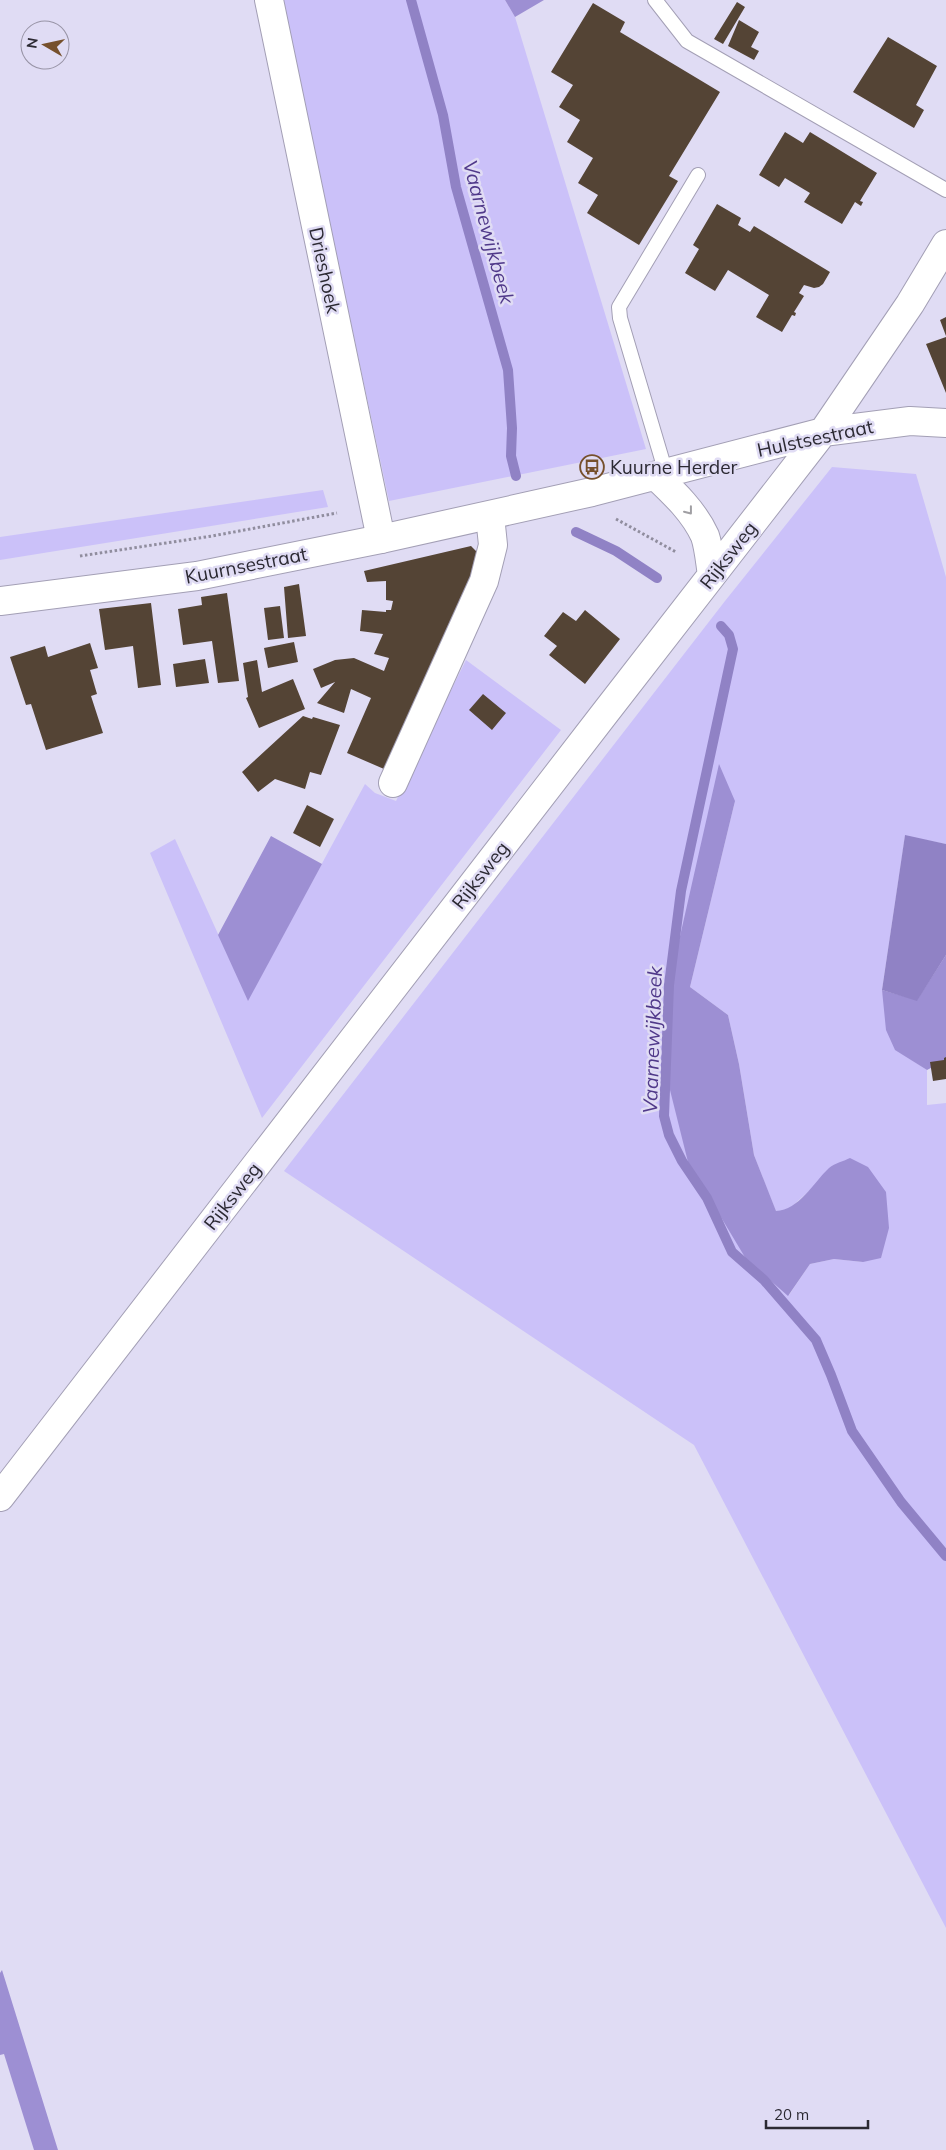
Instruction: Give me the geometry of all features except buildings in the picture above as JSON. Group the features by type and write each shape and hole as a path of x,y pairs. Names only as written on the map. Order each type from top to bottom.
{"street":[{"name":"Drieshoek","path":"269,0 381,539"},
{"name":"Rijksweg","path":"0,1497 823,432 910,304 946,244"},
{"name":"Hulstsestraat","path":"661,474 823,432 910,420 946,423"},
{"name":"Kuurnsestraat","path":"0,601 197,576 490,516 661,474"},
{"path":"661,474 695,518 705,538 712,575"},
{"path":"393,784 484,581 493,545 490,516"}],"lane":[{"path":"655,0 687,41 946,190"},
{"path":"661,474 618,307 698,175"}],"path":[{"path":"78,557 212,536 374,506"},
{"path":"612,517 712,575"}],"shaded area":[{"path":"282,0 505,0 515,17 646,449 389,501"},
{"path":"505,0 544,0 515,17"},
{"path":"832,467 916,474 946,577 946,844 905,836 882,990 895,1049 927,1070 927,1105 946,1103 946,1928 694,1445 284,1171 725,601","holes":["735,801 690,987 728,1015 739,1064 754,1155 776,1212 788,1210 810,1190 863,1262 834,1259 810,1264 789,1295 664,1007"]},
{"path":"323,490 328,507 0,560 0,537"},
{"path":"466,660 561,730 262,1118 150,853 175,839 248,1000 365,784 375,793 396,801"},
{"path":"719,764 735,801 690,987 728,1015 739,1064 754,1155 776,1211 792,1206 799,1201 829,1168 850,1158 868,1167 886,1192 889,1228 881,1258 863,1262 834,1259 810,1264 788,1296 746,1259 688,1162 666,1074 664,1007"},
{"path":"905,835 946,844 946,955 917,1001 882,990"},
{"path":"271,836 322,864 248,1001 218,935"},
{"path":"946,955 946,1060 927,1070 895,1050 886,1030 882,990 917,1000"},
{"path":"2,1970 58,2150 34,2150 4,2054 0,2055 0,1973"}],"waterway":[{"name":"Vaarnewijkbeek","path":"411,0 443,115 456,187 508,370 512,428 511,456 516,476"},
{"name":"Vaarnewijkbeek","path":"576,532 616,551 657,578"},
{"name":"Vaarnewijkbeek","path":"721,626 729,635 733,649 681,891 669,985 664,1116 669,1135 682,1161 707,1198 732,1252 764,1280 816,1340 852,1431 901,1502 946,1556"}],"place":[{"name":"Kuurne Herder","path":"592,467"}]}
